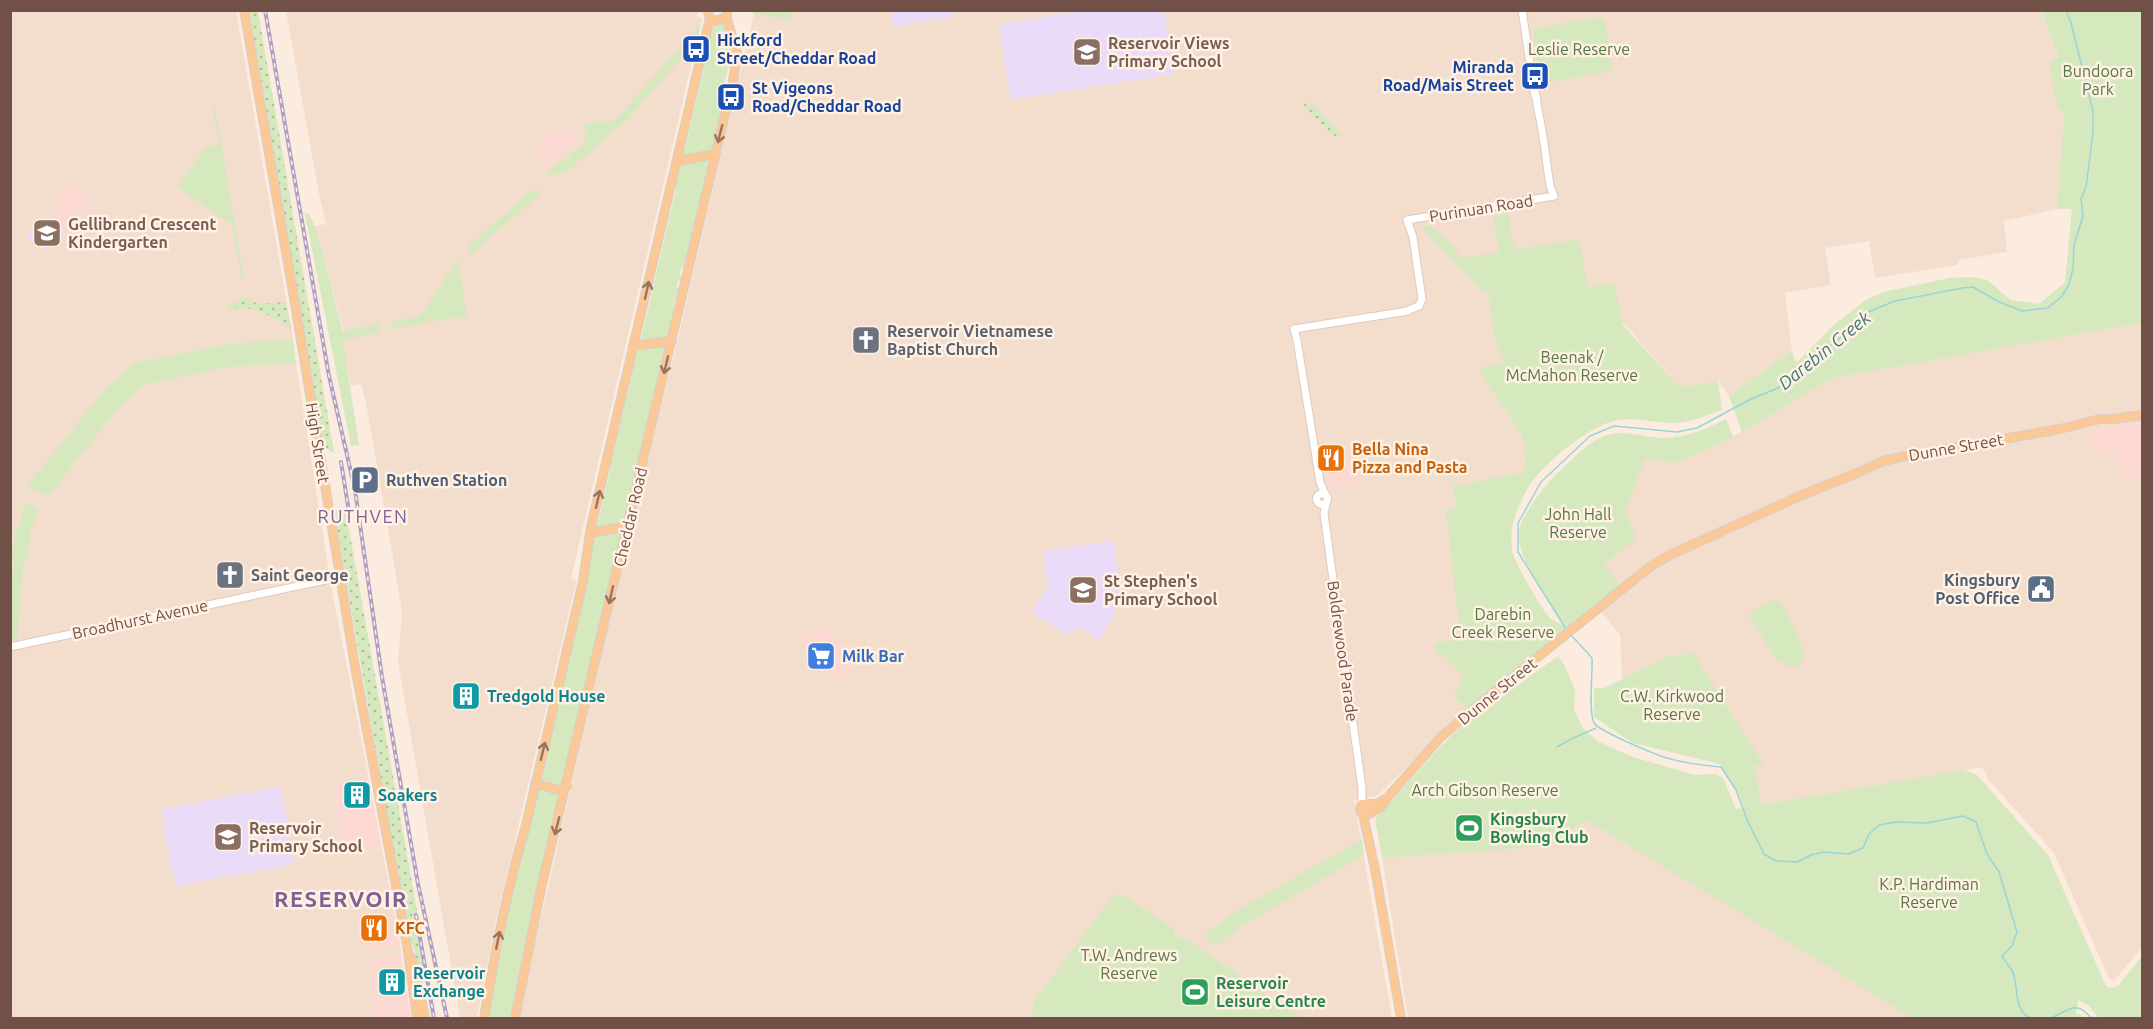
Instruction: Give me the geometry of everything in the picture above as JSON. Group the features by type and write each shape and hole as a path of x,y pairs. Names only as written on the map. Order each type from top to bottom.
{"main road":[{"name":"High Street","path":"244,10 340,577 407,945 417,1018"},
{"path":"707,12 718,21 727,13"},
{"name":"Cheddar Road","path":"484,1018 501,926 583,580 590,532 677,161 707,12"},
{"name":"Cheddar Road","path":"515,1018 542,884 737,59 727,13"},
{"path":"677,161 715,154"},
{"path":"633,346 672,340"},
{"name":"Dunne Street","path":"1368,809 1387,798 1441,737 1644,573 1883,461 2060,429 2100,419 2142,415"},
{"path":"590,532 627,526"},
{"path":"535,783 561,791 567,786"},
{"name":"Boldrewood Parade","path":"1368,809 1375,869 1400,1017"},
{"name":"High Street","path":"407,945 416,972 425,1018"}],"street":[{"name":"Purinuan Road","path":"1322,495 1296,329 1406,311 1424,302 1411,220 1552,197 1541,130 1533,110 1535,92 1522,10"},
{"name":"Boldrewood Parade","path":"1322,495 1317,500 1323,504 1362,788 1368,809"},
{"name":"Broadhurst Avenue","path":"10,647 340,577"}],"shaded area":[{"path":"699,10 697,16 702,19 571,578 576,582 496,920 477,1018 460,1018 398,662 402,612 391,546 366,403 361,384 351,386 342,340 344,331 315,226 326,224 286,11"},
{"path":"791,10 2042,11 2059,59 2049,61 2059,110 2062,110 2064,116 2057,209 2004,221 2007,252 1958,260 1958,265 1875,278 1869,241 1825,248 1831,285 1785,293 1792,351 1729,396 1718,381 1679,387 1622,321 1614,283 1588,288 1488,292 1506,364 1479,368 1522,437 1526,467 1522,473 1453,487 1464,676 1453,695 1467,709 1377,796 1354,800 1392,1018 518,1018 630,530 676,347 754,13 788,20"},
{"path":"11,11 236,11 293,339 229,344 135,363 121,405 145,385 228,367 296,363 331,586 369,779 333,786 345,855 382,849 394,913 357,920 363,951 400,944 401,954 369,961 375,1018 11,1018 11,640 17,638 24,559 27,557 29,532 39,508 24,504 11,584"},
{"path":"893,11 953,11 954,16 895,26 891,23"},
{"name":"Reservoir Views Primary School","path":"1080,11 1164,11 1174,74 1014,99 1010,96 999,26"},
{"path":"575,130 577,138 544,164 539,165 537,154 543,153 540,136"},
{"path":"71,185 93,201 63,232 48,222 51,218 55,220 58,217 52,212"},
{"name":"Gellibrand Crescent Kindergarten","path":"42,218 66,234 47,251 26,239"},
{"path":"2142,323 2142,948 2114,981 2106,972 2054,853 1988,779 1983,767 1760,805 1755,765 1763,763 1693,653 1666,657 1622,679 1620,635 1601,612 1625,593 1603,565 1645,459 1677,463 1742,432 1833,378"},
{"path":"2142,421 2142,477 2123,480 2117,451 2093,455 2089,430"},
{"path":"1351,451 1357,485 1332,489 1326,455"},
{"name":"St Stephen's Primary School","path":"1110,541 1114,543 1119,580 1118,599 1114,614 1099,640 1079,627 1067,636 1032,611 1048,588 1043,554 1045,551"},
{"path":"832,628 832,634 862,655 843,680 805,652 802,636"},
{"path":"369,779 382,849 345,855 333,785"},
{"name":"Reservoir Primary School","path":"281,787 295,864 175,886 161,809"},
{"path":"1587,819 1914,1018 1408,1018 1382,858 1540,847"},
{"path":"394,913 400,944 362,951 357,919"},
{"path":"401,954 411,1018 375,1018 369,960"}],"green space":[{"path":"791,10 788,20 742,11"},
{"path":"249,11 258,11 334,452 323,445"},
{"name":"Bundoora Park","path":"2042,11 2142,11 2142,323 1833,378 1742,432 1729,396 1792,351 1796,363 1835,324 1866,300 1883,292 1949,278 1971,277 1987,280 2011,300 2039,304 2065,282 2072,209 2057,209 2064,116 2062,110 2058,110 2049,61 2059,58"},
{"name":"Leslie Reserve","path":"1599,17 1605,21 1613,71 1539,84 1533,29"},
{"path":"710,21 725,21 734,47 733,66 728,68 721,98 725,96 714,150 683,156 705,64 703,61"},
{"path":"701,24 697,40 628,119 565,173 548,175 584,144 586,136 584,124 615,120"},
{"path":"1311,102 1343,135 1333,136 1303,105"},
{"path":"212,107 215,107 244,278 241,276 232,225 178,187 206,147 219,145"},
{"path":"709,159 711,161 687,265 681,268 679,276 684,274 684,278 678,281 676,288 681,287 673,306 677,305 668,337 640,343 681,164"},
{"path":"538,189 540,194 470,255 468,246 533,190"},
{"path":"1508,212 1514,250 1579,239 1588,287 1614,283 1623,325 1679,387 1718,381 1722,410 1680,423 1634,419 1610,422 1577,440 1554,458 1535,478 1517,511 1511,539 1516,562 1551,619 1567,628 1529,568 1523,555 1519,531 1530,506 1557,473 1591,443 1611,434 1626,433 1671,438 1699,431 1726,419 1733,437 1677,463 1645,459 1626,511 1636,539 1603,565 1621,586 1467,709 1453,695 1464,676 1446,658 1436,653 1435,643 1461,640 1446,511 1456,508 1453,486 1522,473 1526,467 1522,436 1478,368 1506,363 1496,343 1488,292 1484,293 1421,227 1431,225 1463,258 1499,252 1493,215"},
{"path":"308,213 315,226 343,331 379,324 380,332 343,340 359,445 351,446 305,214"},
{"path":"458,260 467,316 430,322 428,318 425,323 392,329 391,322 420,316"},
{"path":"243,298 259,304 286,302 291,330 261,312 245,308 227,310 227,307"},
{"path":"293,339 296,363 228,367 145,385 121,405 49,495 26,487 109,385 135,363 229,344"},
{"path":"667,347 626,522 596,528 595,524 598,522 610,471 607,469 611,463 617,439 615,435 618,433 624,409 623,402 626,401 636,351 640,348"},
{"path":"25,503 39,508 30,532 27,557 24,559 17,639 11,640 10,577 14,568 12,553 17,526 20,526"},
{"path":"345,507 422,939 426,973 423,974 418,968 397,871 334,511"},
{"path":"623,532 564,788 541,779 594,536"},
{"path":"1777,600 1782,603 1804,651 1804,660 1798,667 1789,666 1776,659 1750,618 1751,612 1770,601"},
{"name":"K.P. Hardiman Reserve","path":"1693,653 1764,764 1755,765 1761,805 1964,770 1976,774 2048,855 2106,986 2111,988 2118,986 2142,956 2142,1018 2099,1018 2089,1006 2078,1000 2076,1014 2080,1014 2083,1018 1913,1018 1587,820 1540,847 1382,858 1375,819 1464,724 1558,656 1575,690 1574,709 1583,728 1597,741 1633,757 1695,775 1716,774 1723,778 1736,809 1744,808 1739,794 1720,764 1633,743 1594,717 1594,688 1604,688 1666,657"},
{"path":"537,788 560,795 513,1018 487,1018 504,927"},
{"path":"1362,839 1364,855 1243,925 1216,946 1203,936 1235,912"},
{"name":"T.W. Andrews Reserve","path":"1114,895 1124,895 1173,929 1175,937 1188,940 1301,1018 1031,1018 1034,1002"}],"waterway":[{"name":"Darebin Creek","path":"1566,629 1518,552 1518,523 1541,482 1590,436 1614,426 1677,432 1697,428 1751,399 1778,388 1839,339 1868,312 1895,301 1973,287 1999,302 2022,311 2048,308 2062,296 2069,284 2073,269 2074,245 2083,216 2081,199 2086,187 2093,133 2093,111 2066,10"},
{"name":"Darebin Creek","path":"1571,635 1592,658 1591,701 1594,723 1614,736 1661,756 1721,767 1736,790 1748,822 1764,854 1776,861 1797,862 1824,852 1848,854 1863,848 1869,834 1879,825 1896,822 1926,823 1963,816 1976,822 1987,854 1999,872 2017,932 2012,946 2002,956 2013,973 2021,1009 2030,1018"},
{"path":"1557,747 1596,728"},
{"name":"Darebin Creek","path":"2051,1018 2072,1008 2081,1009 2091,1018"}],"railway":[{"path":"265,10 329,376 355,490 382,677 418,884 447,1018"},
{"path":"341,462 350,518"},
{"path":"416,915 434,1018"}],"place":[{"name":"Hickford Street/Cheddar Road","path":"696,49"},
{"name":"Reservoir Views Primary School","path":"1087,52"},
{"name":"Miranda Road/Mais Street","path":"1535,76"},
{"name":"St Vigeons Road/Cheddar Road","path":"731,97"},
{"name":"Gellibrand Crescent Kindergarten","path":"47,233"},
{"name":"Reservoir Vietnamese Baptist Church","path":"866,340"},
{"name":"Bella Nina Pizza and Pasta","path":"1331,458"},
{"name":"Ruthven Station","path":"365,480"},
{"name":"Saint George","path":"230,575"},
{"name":"Kingsbury Post Office","path":"2041,589"},
{"name":"St Stephen's Primary School","path":"1083,590"},
{"name":"Milk Bar","path":"821,656"},
{"name":"Tredgold House","path":"466,696"},
{"name":"Soakers","path":"357,795"},
{"name":"Kingsbury Bowling Club","path":"1469,828"},
{"name":"Reservoir Primary School","path":"228,837"},
{"name":"KFC","path":"374,928"},
{"name":"Reservoir Exchange","path":"392,982"},
{"name":"Reservoir Leisure Centre","path":"1195,992"}],"district":[{"name":"RUTHVEN","path":"363,516"},
{"name":"RESERVOIR","path":"341,898"}],"park label":[{"name":"Beenak / McMahon Reserve","path":"1572,366"},
{"name":"John Hall Reserve","path":"1578,523"},
{"name":"Darebin Creek Reserve","path":"1503,623"},
{"name":"C.W. Kirkwood Reserve","path":"1672,705"},
{"name":"Arch Gibson Reserve","path":"1485,790"}]}
